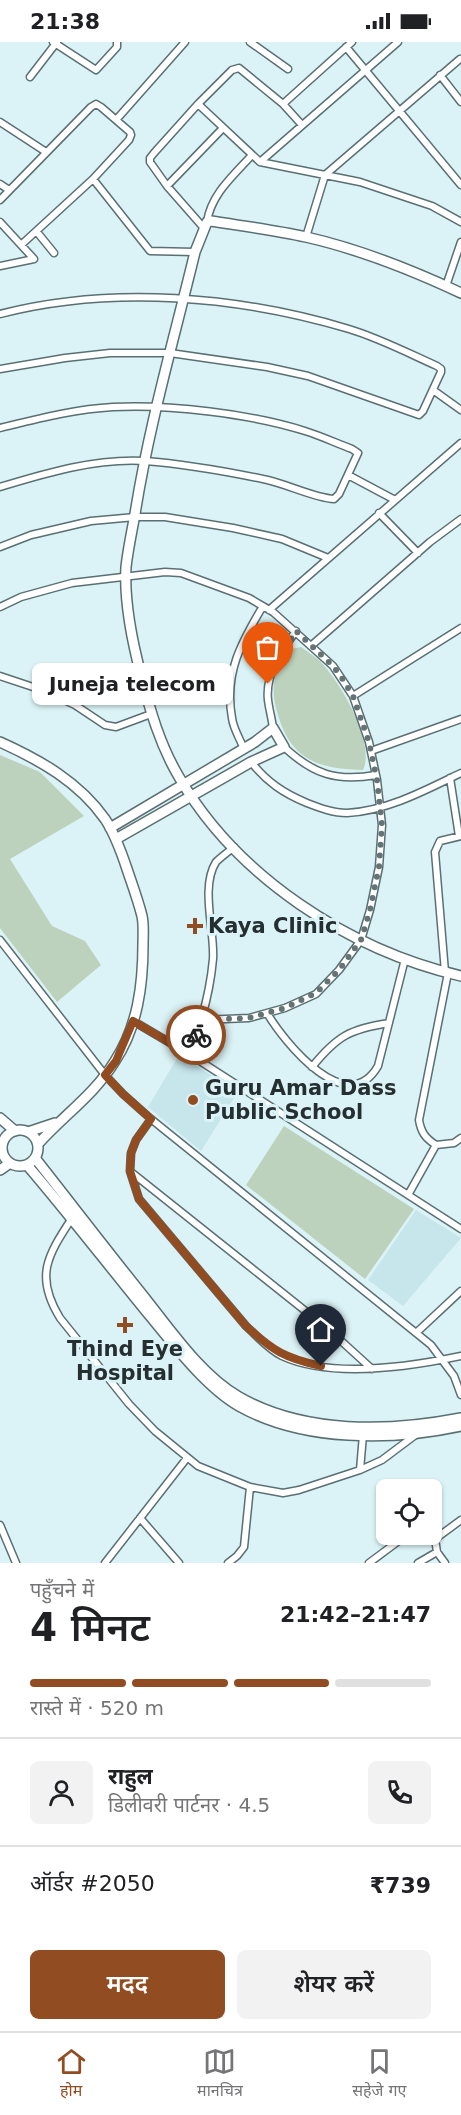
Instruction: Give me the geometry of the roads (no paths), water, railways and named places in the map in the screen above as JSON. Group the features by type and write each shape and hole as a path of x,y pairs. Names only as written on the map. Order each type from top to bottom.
{"street":[{"path":"30,77 55,43 96,70 117,46 117,42"},
{"path":"116,120 185,42"},
{"path":"250,42 288,69"},
{"path":"260,162 398,42"},
{"path":"283,104 349,45 365,70 461,185"},
{"path":"306,237 325,175 460,59"},
{"path":"205,225 167,186 152,166 150,158 198,104 232,70 239,68 283,104 302,125"},
{"path":"441,75 461,102"},
{"path":"0,200 96,104 130,132 130,138 93,178 21,245"},
{"path":"198,104 260,162 360,182 432,206 461,222"},
{"path":"0,122 46,152"},
{"path":"167,186 223,128"},
{"path":"252,155 216,196 209,209 195,252 143,461 126,576 127,606 137,661 151,714 184,785 211,823 253,867 300,903 347,933 405,959 461,976"},
{"path":"93,178 150,250 195,252"},
{"path":"0,184 9,190"},
{"path":"205,225 211,221 306,237 351,249 461,293"},
{"path":"0,222 34,259 1,265"},
{"path":"37,232 54,254"},
{"path":"446,286 461,242"},
{"path":"0,314 56,302 184,298 273,309 351,329 437,366 441,372 423,411 416,415 308,376 267,366 170,353 110,353 0,369"},
{"path":"433,390 461,410"},
{"path":"0,428 50,415 112,407 156,407 262,420 303,430 356,450 358,456 339,494 334,499 282,482 232,472 143,461 98,464 65,470 0,488"},
{"path":"244,749 232,719 230,683 237,653 266,608 328,558 461,443"},
{"path":"348,475 395,500"},
{"path":"379,513 418,553"},
{"path":"0,547 31,535 91,521 135,516 165,517 282,539 328,558"},
{"path":"312,645 418,553 461,519"},
{"path":"0,607 21,597 72,583 165,572 181,573 239,594 266,608 296,631 333,666 353,696 371,751 382,825 379,867 361,940 339,970 316,993 285,1008 249,1018 202,1020"},
{"path":"353,696 461,628"},
{"path":"296,631 273,668 268,684 267,699 273,728 284,747 319,772 359,778 376,775"},
{"path":"0,676 45,691 75,705 105,725 116,727 151,714"},
{"path":"371,751 461,718"},
{"path":"110,828 244,749 273,728"},
{"path":"0,742 32,756 62,776 84,796 110,828 116,839 142,919 143,965 138,1005 116,1061 77,1107 57,1122 38,1144 35,1158 27,1165 15,1166 1,1155 5,1138 15,1131"},
{"path":"116,839 251,762 284,747"},
{"path":"251,762 277,789 326,811 347,813 380,807 461,773"},
{"path":"450,778 460,836 440,841 435,852 447,973 419,1120 420,1131 436,1145 454,1143 461,1138"},
{"path":"189,1054 208,996 213,956 209,903 211,874 217,862 234,847"},
{"path":"0,939 105,1075 123,1094 431,1345 454,1376 461,1395"},
{"path":"267,1013 289,1046 326,1078 340,1083 365,1080 373,1075 378,1066 405,959"},
{"path":"133,1021 189,1054 461,1229"},
{"path":"312,1067 326,1049 347,1034 362,1027 389,1023"},
{"path":"0,1118 15,1131 32,1134 38,1144"},
{"path":"151,1119 136,1140 131,1153 130,1171 139,1199 246,1326 264,1343 282,1355 340,1370 372,1369 461,1356"},
{"path":"27,1132 57,1122"},
{"path":"0,1128 5,1138"},
{"path":"408,1195 436,1145"},
{"path":"35,1158 177,1338 208,1374 236,1396 261,1408 309,1423 405,1427 461,1418"},
{"path":"0,1170 10,1163"},
{"path":"27,1165 178,1350 206,1379 238,1406 280,1423 327,1433 363,1435 419,1433 461,1426"},
{"path":"130,1171 328,1329 372,1369"},
{"path":"72,1218 49,1259 46,1289 51,1302 60,1318 129,1404 155,1431 187,1458 213,1473 250,1487 283,1493 360,1470 382,1460 419,1433"},
{"path":"416,1333 461,1291"},
{"path":"360,1470 363,1435"},
{"path":"105,1563 187,1458"},
{"path":"228,1563 244,1546 250,1487"},
{"path":"140,1518 179,1563"},
{"path":"445,1563 437,1552 435,1539 461,1520"},
{"path":"0,1525 16,1563"},
{"path":"369,1563 393,1545"},
{"path":"418,1563 437,1552"}],"place":[{"name":"Juneja telecom","path":"268,684"},
{"name":"Kaya Clinic","path":"195,926"},
{"name":"Guru Amar Dass Public School","path":"193,1100"},
{"name":"Thind Eye Hospital","path":"125,1325"}]}
